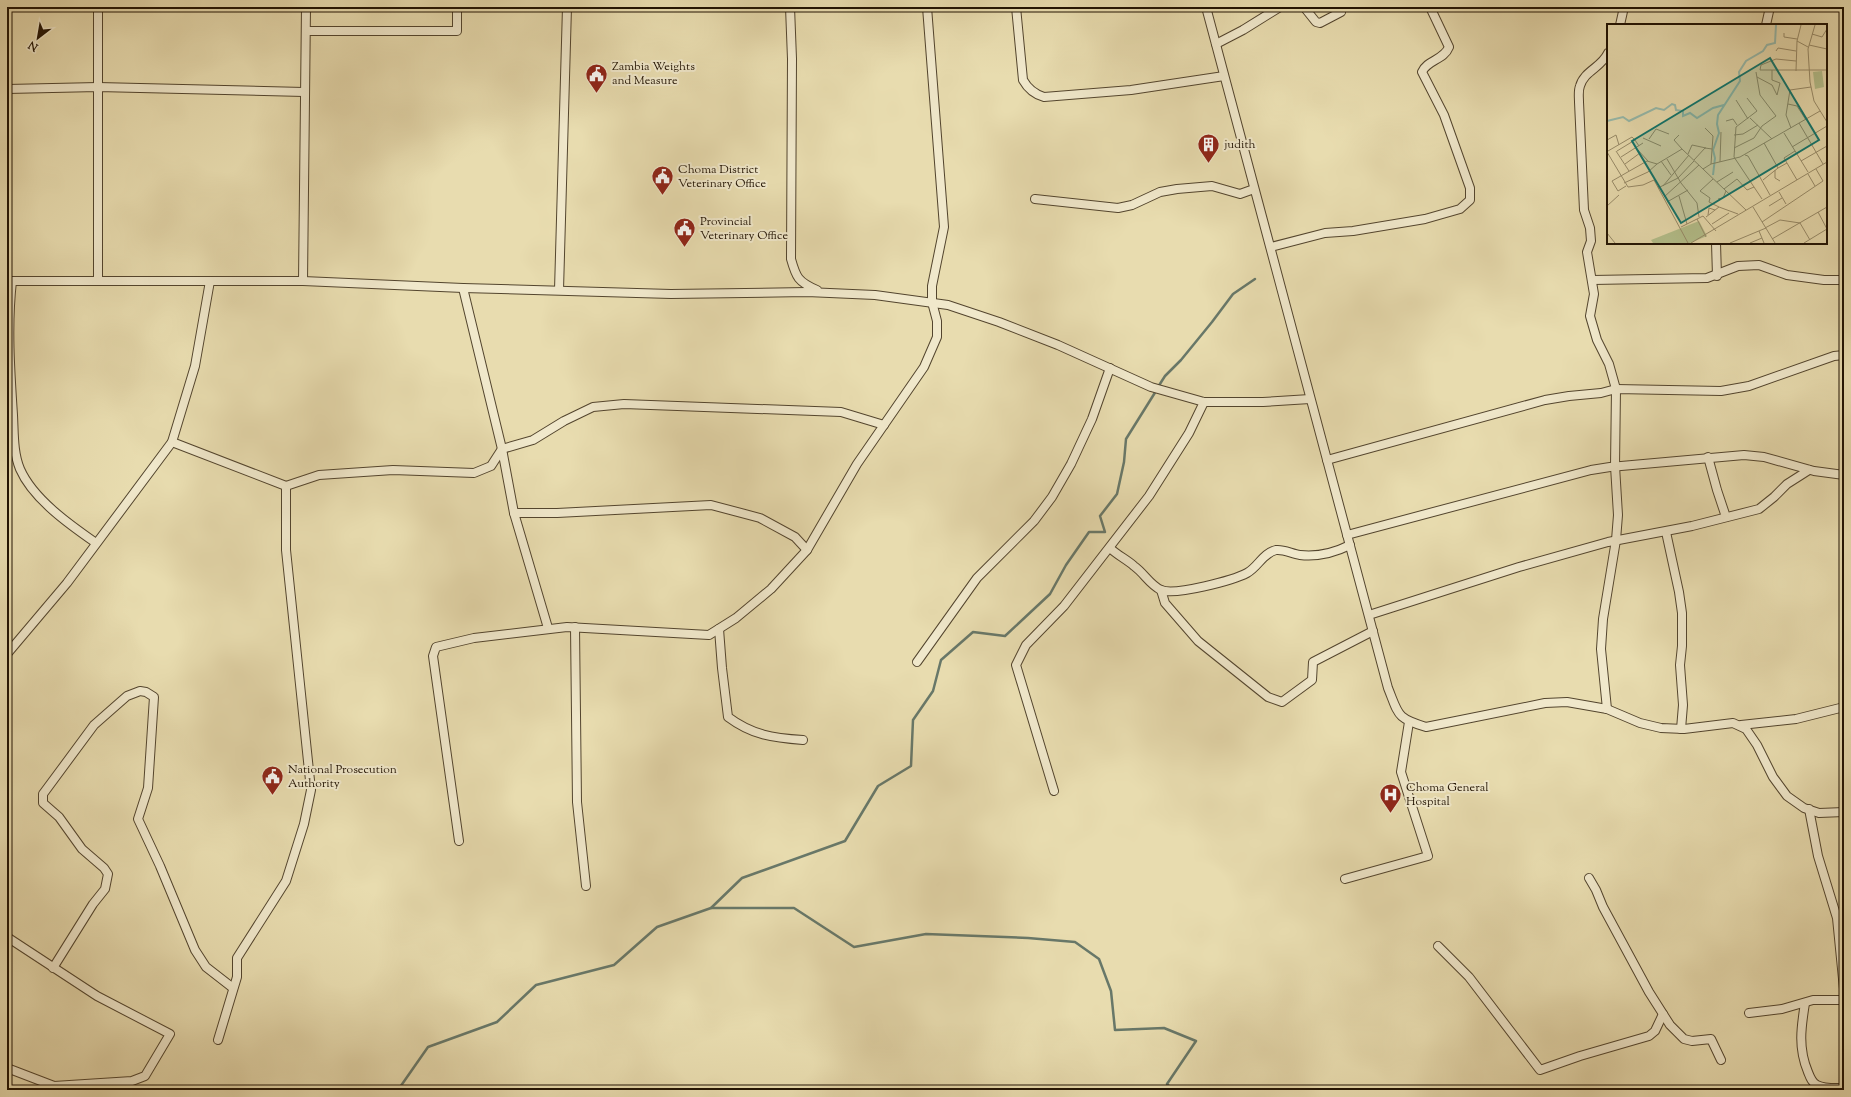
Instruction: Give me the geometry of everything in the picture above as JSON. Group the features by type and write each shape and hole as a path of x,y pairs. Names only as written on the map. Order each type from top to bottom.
{"street":[{"path":"98,7 98,281"},
{"path":"303,281 306,7"},
{"path":"306,31 457,31 457,7"},
{"path":"559,290 566,7"},
{"path":"790,7 792,59 790,259 796,277 806,286 823,292"},
{"path":"459,841 433,656 436,647 474,638 548,628 575,627 709,635 720,629 736,618 771,589 807,550 857,464 924,367 937,337 937,321 932,302 932,286 944,227 927,7"},
{"path":"1016,7 1024,80 1027,88 1038,96 1044,98 1101,93 1224,76"},
{"path":"1206,7 1388,688 1399,716 1409,722 1426,727 1544,703 1567,702 1607,709 1640,723 1662,728 1681,729 1733,723 1746,728 1773,777 1787,796 1809,810 1819,813 1844,812"},
{"path":"1216,44 1243,30 1280,7"},
{"path":"1304,7 1316,22 1320,23 1341,12"},
{"path":"1271,247 1326,233 1353,231 1425,218 1460,209 1470,200 1470,188 1444,115 1422,72 1425,67 1441,57 1447,51 1448,47 1430,7"},
{"path":"1620,24 1624,7"},
{"path":"1766,24 1770,7"},
{"path":"1607,56 1606,59 1585,77 1580,86 1584,210 1590,228 1591,241 1587,252 1594,294 1590,316 1597,340 1609,364 1616,389 1615,466 1618,498 1616,540 1603,619 1601,649 1607,709"},
{"path":"7,89 98,87 304,92"},
{"path":"1035,199 1118,208 1132,205 1160,192 1177,188 1212,186 1240,194 1254,189"},
{"path":"1716,244 1717,276"},
{"path":"1592,280 1707,278 1717,276 1738,266 1759,265 1791,276 1824,280 1844,280"},
{"path":"96,543 70,525 44,501 28,482 20,469 15,450 10,381 10,281 303,281 463,288 672,294 823,292 876,295 948,305 1058,344 1151,387 1204,402 1263,402 1310,399"},
{"path":"7,654 67,583 172,442 195,366 210,281"},
{"path":"463,288 502,449 514,513 548,628"},
{"path":"1327,460 1545,400 1616,389 1650,388 1706,391 1734,389 1749,386 1828,358 1844,355"},
{"path":"917,662 977,578 1034,521 1052,497 1071,464 1092,419 1110,368"},
{"path":"1054,791 1016,665 1026,645 1064,606 1149,496 1189,433 1204,402"},
{"path":"172,442 286,486 319,475 393,470 474,473 491,466 502,449 533,440 564,421 593,407 624,404 841,412 884,425"},
{"path":"1347,534 1591,470 1615,466 1708,457 1752,455 1774,459 1809,470 1844,475"},
{"path":"1708,457 1726,517"},
{"path":"1369,615 1519,567 1616,540 1666,532 1759,508 1774,497 1787,484 1809,470"},
{"path":"218,1040 237,977 237,958 286,881 304,824 311,790 286,550 286,486"},
{"path":"514,513 557,513 711,505 760,518 795,537 807,550"},
{"path":"1666,532 1679,592 1682,618 1680,665 1683,694 1681,729"},
{"path":"1110,548 1136,566 1151,583 1160,590 1174,592 1239,577 1250,572 1267,554 1276,550 1287,551 1299,555 1322,555 1334,553 1350,545"},
{"path":"1160,590 1164,604 1198,641 1268,697 1282,702 1312,680 1313,662 1373,631"},
{"path":"575,627 576,802 586,886"},
{"path":"720,629 722,668 728,717 743,728 769,736 803,740"},
{"path":"53,968 93,904 105,888 108,874 104,868 82,849 59,817 43,803 43,794 94,725 127,696 134,692 146,692 154,697 151,750 148,788 138,819 160,866 195,950 206,967 233,988"},
{"path":"1741,725 1796,719 1844,708"},
{"path":"1345,880 1428,856 1401,772 1409,722"},
{"path":"1809,810 1818,856 1835,909 1841,922 1844,989"},
{"path":"1589,878 1649,992 1670,1025 1684,1039 1692,1041 1711,1039 1721,1060"},
{"path":"7,937 97,996 170,1034 144,1076 132,1081 54,1086 7,1068"},
{"path":"1438,946 1469,977 1540,1070 1580,1056 1649,1036 1654,1031 1663,1014"},
{"path":"1750,1013 1782,1009 1813,1000 1844,1000"},
{"path":"1805,1003 1801,1039 1802,1055 1812,1082 1817,1088 1844,1088"}],"waterway":[{"path":"1158,387 1165,376 1181,360 1233,294 1255,279"},
{"path":"398,1090 428,1047 497,1022 536,985 614,965 657,927 711,908 742,878 845,841 878,786 911,766 913,720 933,691 941,660 973,632 1005,636 1050,594 1066,565 1089,532 1105,532 1100,516 1117,494 1124,462 1126,439 1156,391"},
{"path":"711,908 794,908 854,947 926,934 1028,938 1075,942 1099,959 1111,991 1115,1030 1164,1028 1196,1041 1167,1084 1173,1090"}],"place":[{"name":"Zambia Weights and Measure","path":"596,94"},
{"name":"judith","path":"1209,164"},
{"name":"Choma District Veterinary Office","path":"662,196"},
{"name":"Provincial Veterinary Office","path":"684,248"},
{"name":"National Prosecution Authority","path":"272,796"},
{"name":"Choma General Hospital","path":"1390,814"}]}
